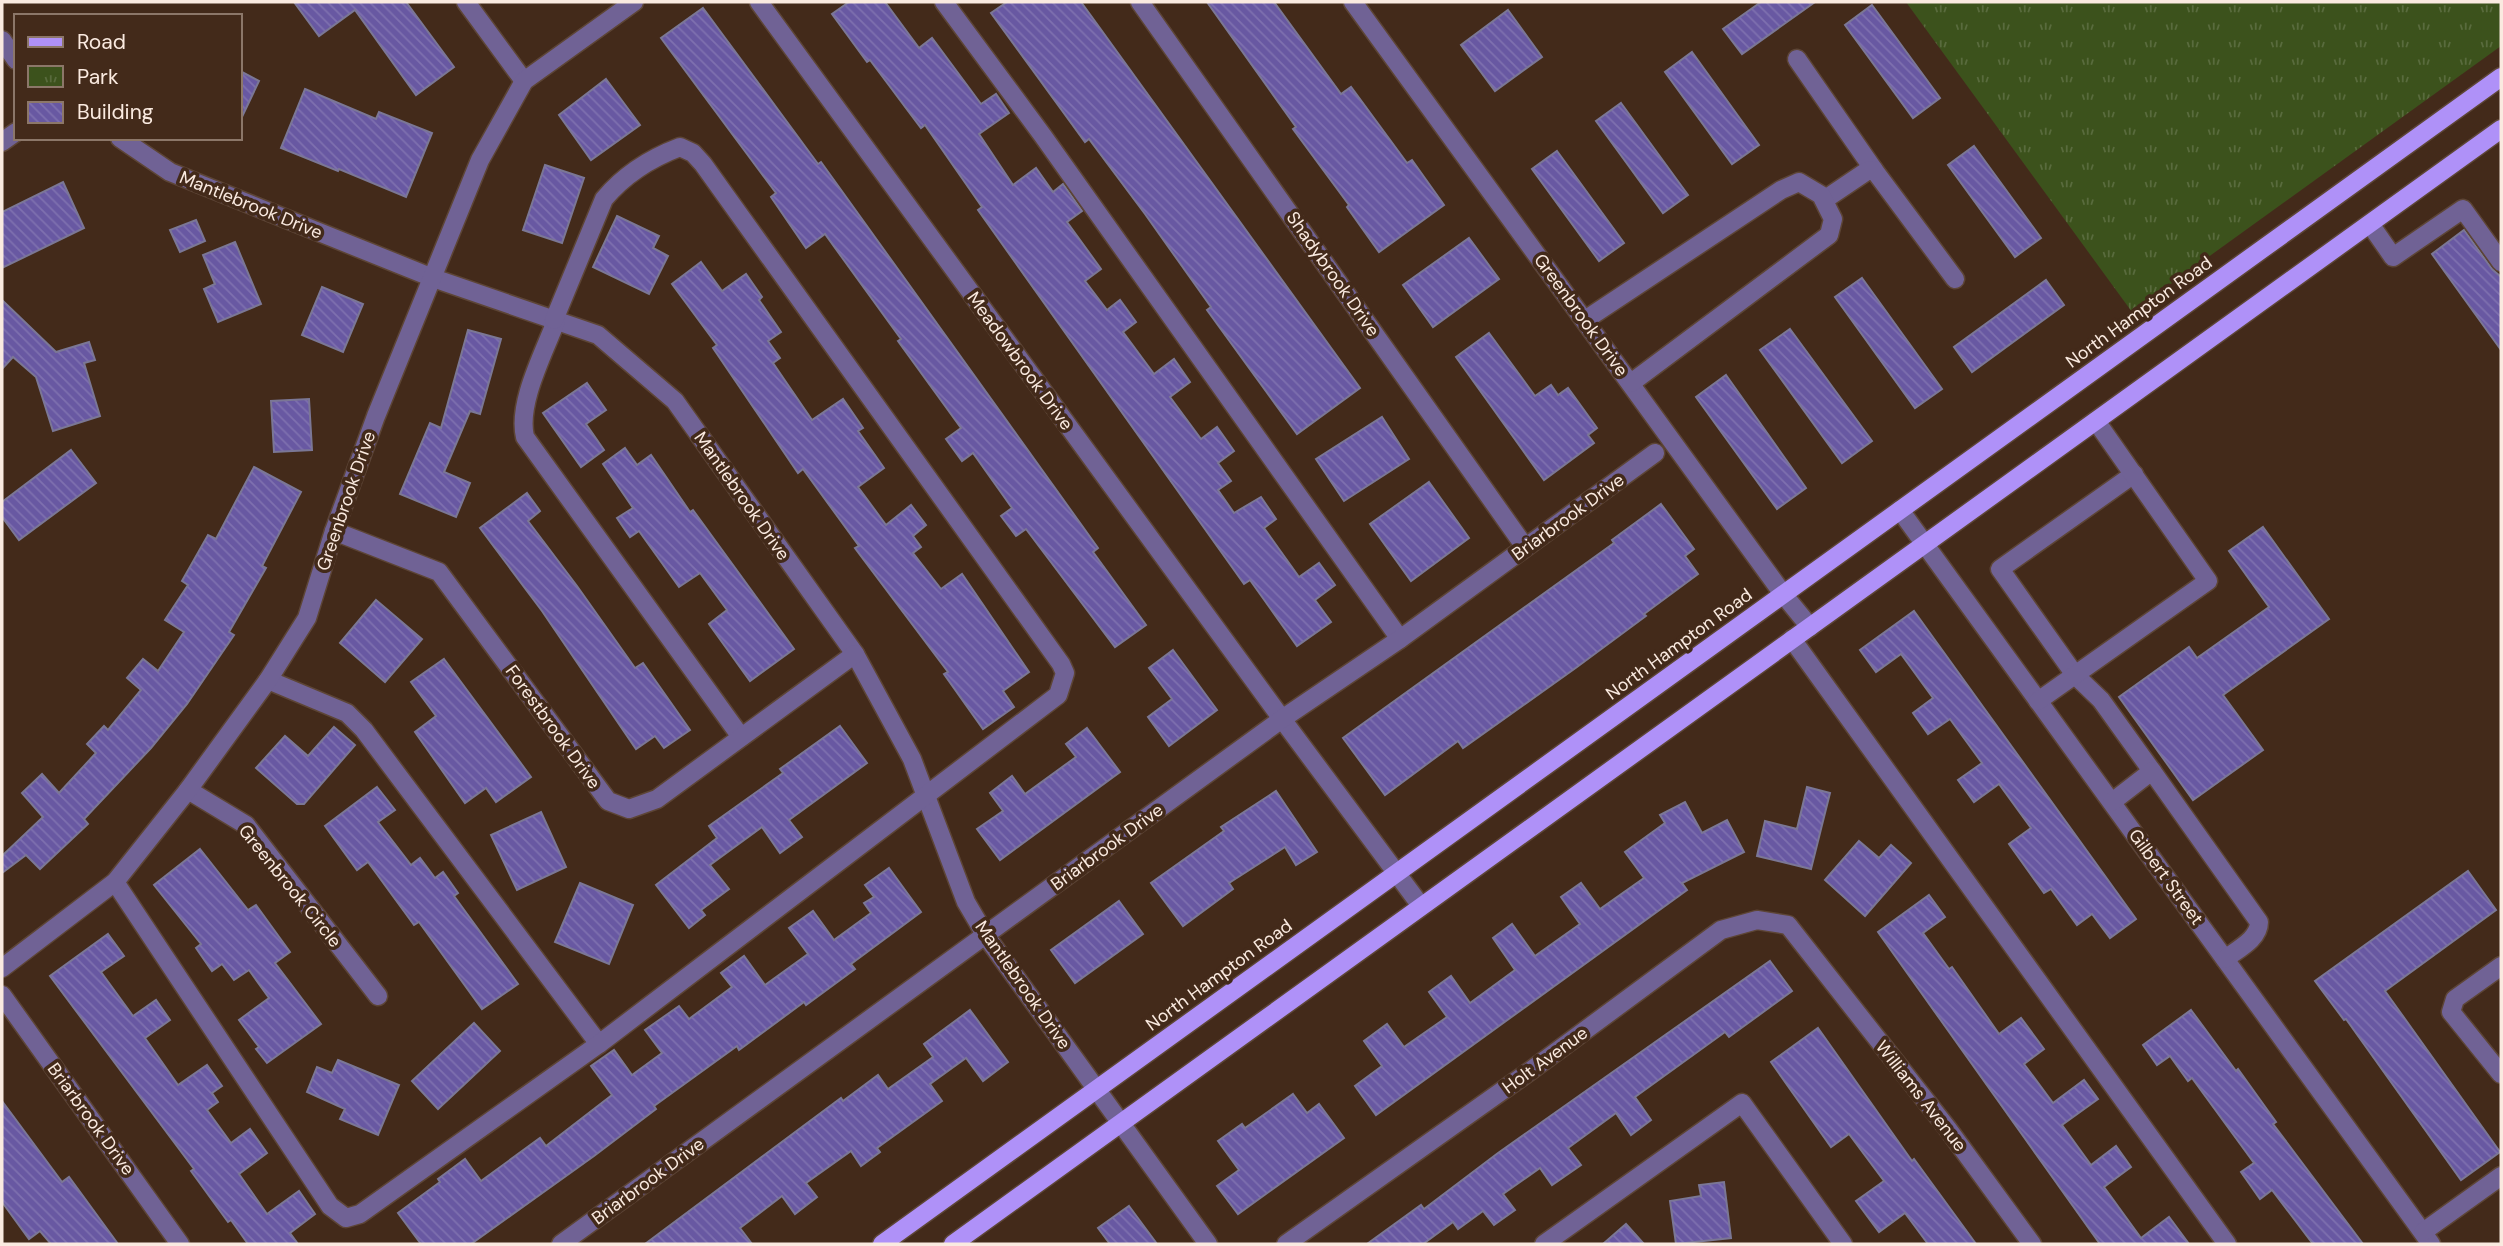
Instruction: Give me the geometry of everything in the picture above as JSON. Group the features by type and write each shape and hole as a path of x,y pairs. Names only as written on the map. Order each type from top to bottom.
{"main road":[{"name":"North Hampton Road","path":"881,1244 2501,77"},
{"path":"953,1244 2501,130"}],"street":[{"path":"466,2 524,81"},
{"name":"Greenbrook Drive","path":"2,968 115,882 188,790 268,680 307,618 334,531 376,416 480,160 524,81 634,2"},
{"name":"Meadowbrook Drive","path":"758,2 1421,906"},
{"path":"944,2 1051,147 1400,639"},
{"name":"Shadybrook Drive","path":"1140,2 1525,547"},
{"name":"Greenbrook Drive","path":"1353,2 1783,594 1810,627"},
{"path":"2,40 14,57"},
{"path":"1797,60 1955,279"},
{"name":"Mantlebrook Drive","path":"123,140 170,172 433,278 598,335 676,401 855,654 912,759 966,902 986,936 1208,1244"},
{"path":"115,882 330,1206 346,1218 360,1214 599,1044 1058,695 1065,673 1061,664 703,164 693,153 680,147 658,155 616,184 604,199 555,320 527,401 522,424 525,437 741,737"},
{"path":"1824,200 1867,171 1874,170"},
{"path":"1585,320 1781,190 1799,182 1822,195 1833,219 1829,235 1631,383"},
{"path":"2370,224 2393,257 2463,209 2501,262"},
{"path":"2038,701 2208,581 2096,421"},
{"name":"Briarbrook Drive","path":"561,1244 1282,719 1400,639 1655,453"},
{"path":"2134,474 2000,569 2075,675 2101,699 2255,915 2259,930 2255,936 2225,959"},
{"name":"Gilbert Street","path":"1900,510 2427,1238"},
{"name":"Forestbrook Drive","path":"334,531 439,572 608,801 629,809 657,799 855,654"},
{"path":"1792,639 2227,1244"},
{"path":"268,680 347,713 365,730 599,1044"},
{"path":"2112,802 2152,771"},
{"name":"Greenbrook Circle","path":"188,790 246,825 378,996"},
{"name":"Holt Avenue","path":"1286,1244 1530,1071 1721,930 1757,920 1788,925 1806,949"},
{"name":"Williams Avenue","path":"1806,949 1948,1129 2032,1244"},
{"path":"2501,966 2455,999 2451,1012 2501,1074"},
{"name":"Briarbrook Drive","path":"2,995 180,1244"},
{"path":"1544,1244 1742,1103 1843,1244"},
{"path":"2427,1238 2501,1176"}],"green space":[{"path":"1906,2 2501,2 2501,46 2132,312"}],"building":[{"path":"294,2 406,2 454,67 416,95 355,10 319,36"},
{"path":"849,2 885,2 919,48 932,38 981,104 996,94 1009,113 979,134 1013,185 1036,168 1053,192 1063,184 1082,211 1067,222 1101,269 1085,281 1107,310 1120,300 1136,322 1123,332 1154,374 1174,359 1190,382 1170,397 1201,439 1217,427 1234,451 1218,463 1231,481 1218,490 1234,513 1261,497 1276,519 1264,528 1299,577 1319,563 1335,585 1315,600 1331,622 1297,646 1250,580 1244,584 978,210 982,207 925,125 921,128 832,14"},
{"path":"1007,2 1081,2 1360,388 1297,434 1207,310 1211,307 1145,214 1089,139 1085,142 991,13"},
{"path":"1207,2 1274,2 1341,94 1351,87 1407,163 1412,160 1444,205 1379,252 1347,207 1349,205 1293,129 1296,127"},
{"path":"1761,2 1815,2 1742,54 1723,29"},
{"path":"1872,5 1940,98 1913,118 1845,25"},
{"path":"703,8 818,164 821,162 1098,548 1093,552 1146,625 1115,647 1026,529 1016,536 1001,516 1012,508 973,453 962,461 946,439 961,428 825,234 806,248 771,197 776,193 661,38"},
{"path":"1508,10 1542,57 1495,91 1461,45"},
{"path":"1692,52 1759,145 1732,164 1665,72"},
{"path":"242,72 259,81 242,117"},
{"path":"606,79 640,125 591,160 559,115"},
{"path":"305,89 376,119 379,112 432,133 406,197 281,148"},
{"path":"1621,103 1688,195 1663,213 1596,121"},
{"path":"1974,146 2041,238 2015,257 1948,165"},
{"path":"1557,151 1624,243 1599,261 1532,169"},
{"path":"545,165 584,178 562,243 523,230"},
{"path":"63,182 84,228 2,268 2,212"},
{"path":"617,216 659,236 653,248 668,256 649,294 593,267"},
{"path":"196,220 205,241 180,252 170,230"},
{"path":"2464,230 2492,269 2501,277 2501,350 2432,254"},
{"path":"1469,238 1499,279 1433,327 1403,285"},
{"path":"235,242 261,304 218,322 204,289 215,284 203,255"},
{"path":"701,262 722,291 746,274 762,297 759,300 781,332 768,341 780,358 773,363 812,420 843,399 863,428 858,431 884,468 858,487 886,525 911,505 926,525 913,536 921,547 913,553 941,589 962,574 1029,672 1003,691 1014,707 983,729 944,674 948,672 855,548 859,546 803,469 798,473 713,348 717,345 672,284"},
{"path":"1862,278 1942,389 1915,408 1835,297"},
{"path":"2046,280 2064,305 1972,372 1954,347"},
{"path":"322,287 363,304 343,352 302,335"},
{"path":"2,300 56,352 89,342 95,360 84,363 100,416 53,431 36,377 13,357 2,369"},
{"path":"1790,329 1872,441 1842,463 1760,350"},
{"path":"468,330 501,339 480,414 470,411 444,472 470,483 456,517 400,494 430,423 441,428"},
{"path":"1489,333 1535,396 1551,385 1558,395 1568,388 1597,428 1588,435 1594,443 1544,480 1456,357"},
{"path":"1726,375 1806,488 1777,509 1696,397"},
{"path":"587,383 606,410 586,424 604,450 581,467 543,413"},
{"path":"309,399 312,450 274,452 271,401"},
{"path":"1382,417 1409,459 1344,501 1316,459"},
{"path":"625,448 637,465 651,455 690,512 693,510 794,649 750,681 709,624 727,610 700,573 679,587 639,531 630,537 617,518 633,508 603,464"},
{"path":"71,450 96,483 19,540 2,517 2,502"},
{"path":"254,467 301,492 262,566 266,568 229,632 234,635 187,704 151,748 84,819 88,824 40,869 26,855 2,873 2,856 43,817 22,793 42,774 59,793 96,753 87,744 104,726 108,730 141,690 127,678 143,659 158,671 184,632 165,620 188,585 182,581 208,535 216,539"},
{"path":"1429,482 1469,538 1411,581 1370,524"},
{"path":"527,493 540,511 528,521 635,668 643,663 690,730 664,748 655,736 636,749 542,611 480,528"},
{"path":"1661,504 1694,549 1685,556 1698,574 1644,614 1646,616 1463,748 1458,741 1385,795 1343,738 1614,543 1612,540"},
{"path":"2263,527 2329,619 2223,695 2263,750 2193,800 2119,697 2189,647 2197,658 2269,607 2229,551"},
{"path":"376,600 422,639 385,682 340,643"},
{"path":"1914,611 2136,919 2110,938 2092,914 2077,925 2051,889 2044,893 2009,844 2031,828 1999,784 1974,802 1958,780 1982,763 1950,719 1928,734 1913,713 1933,698 1901,654 1876,672 1860,650"},
{"path":"1173,650 1217,710 1169,746 1148,717 1172,699 1149,668"},
{"path":"444,659 531,777 496,802 486,788 465,803 415,732 436,716 411,682"},
{"path":"840,726 867,763 789,820 802,837 780,853 762,827 710,865 729,889 701,910 705,915 689,928 656,885 717,838 709,826 783,773 780,769"},
{"path":"334,727 355,745 304,804 297,804 256,768 285,736 308,756"},
{"path":"1087,728 1120,772 1000,860 977,829 1003,811 990,793 1012,776 1025,794 1076,757 1066,744"},
{"path":"377,787 395,810 378,822 411,865 420,858 435,878 443,872 458,893 454,896 518,984 482,1009 419,922 414,925 368,862 357,870 325,826"},
{"path":"1807,787 1830,793 1811,869 1757,856 1765,821 1797,829"},
{"path":"1276,791 1317,852 1296,865 1285,847 1229,883 1233,889 1183,926 1151,883 1224,831 1221,827"},
{"path":"1685,802 1702,833 1727,820 1744,852 1682,883 1687,890 1376,1115 1355,1086 1382,1066 1364,1041 1387,1024 1404,1047 1447,1017 1429,992 1451,976 1470,1003 1515,970 1493,938 1512,924 1535,956 1580,924 1561,897 1581,883 1600,909 1644,878 1625,852 1665,823 1660,815"},
{"path":"541,812 566,867 517,890 491,835"},
{"path":"1859,841 1879,858 1891,845 1911,863 1865,916 1825,880"},
{"path":"200,849 248,910 256,905 290,952 275,963 321,1024 267,1063 239,1020 269,998 249,970 234,980 222,964 212,971 196,948 201,944 154,885"},
{"path":"889,868 921,912 851,964 855,969 806,1005 804,1002 739,1050 737,1046 654,1106 656,1109 594,1156 471,1244 421,1244 398,1213 440,1182 438,1179 465,1159 481,1181 540,1138 546,1146 612,1095 591,1066 614,1050 632,1075 662,1053 645,1030 679,1006 689,1019 732,987 721,973 744,956 765,985 808,954 789,928 813,911 834,940 871,913 864,903 874,897 865,885"},
{"path":"2468,871 2496,910 2385,991 2500,1152 2461,1180 2346,1019 2344,1020 2315,981"},
{"path":"580,883 633,905 609,964 555,942"},
{"path":"1929,895 1945,917 1923,933 1949,969 1952,967 1999,1034 2021,1018 2044,1049 2024,1064 2053,1103 2084,1080 2098,1099 2062,1125 2091,1165 2116,1146 2131,1167 2104,1187 2141,1238 2169,1217 2189,1244 2100,1244 1878,932"},
{"path":"1119,901 1143,934 1075,983 1051,950"},
{"path":"108,934 124,956 101,972 133,1016 156,1000 170,1020 145,1038 178,1085 207,1065 222,1086 212,1093 218,1102 207,1110 231,1143 250,1129 267,1153 239,1174 267,1214 299,1191 315,1214 290,1233 298,1244 248,1244 231,1220 228,1222 191,1171 194,1169 50,976"},
{"path":"1770,961 1792,991 1729,1037 1725,1032 1635,1097 1651,1120 1631,1135 1616,1113 1568,1148 1581,1165 1552,1185 1540,1168 1503,1194 1515,1210 1494,1225 1483,1211 1458,1229 1453,1222 1423,1244 1367,1244 1421,1205 1424,1209 1498,1153"},
{"path":"970,1010 1008,1062 983,1081 966,1058 930,1084 942,1101 877,1148 880,1152 861,1166 851,1151 806,1183 817,1197 795,1214 782,1196 740,1228 752,1244 645,1244 841,1098 843,1101 878,1075 888,1089 933,1057 924,1044"},
{"path":"2191,1010 2236,1071 2238,1069 2276,1122 2273,1124 2363,1244 2313,1244 2272,1190 2260,1199 2241,1172 2254,1163 2192,1078 2188,1081 2170,1056 2157,1065 2143,1045"},
{"path":"474,1023 500,1051 438,1109 412,1081"},
{"path":"1818,1028 1912,1161 1914,1159 1976,1244 1928,1244 1905,1213 1879,1232 1856,1201 1884,1181 1849,1134 1831,1147 1771,1062"},
{"path":"338,1060 399,1085 378,1135 340,1119 345,1109 307,1092 317,1067 332,1073"},
{"path":"1293,1094 1307,1113 1319,1104 1344,1138 1238,1214 1217,1186 1239,1170 1218,1141 1242,1124 1245,1128"},
{"path":"2,1101 62,1182 69,1177 118,1244 51,1244 40,1231 29,1239 2,1202"},
{"path":"1724,1182 1731,1238 1676,1244 1670,1201 1701,1196 1699,1185"},
{"path":"1129,1206 1157,1244 1110,1244 1098,1228"},
{"path":"1626,1224 1644,1244 1603,1244"}]}
